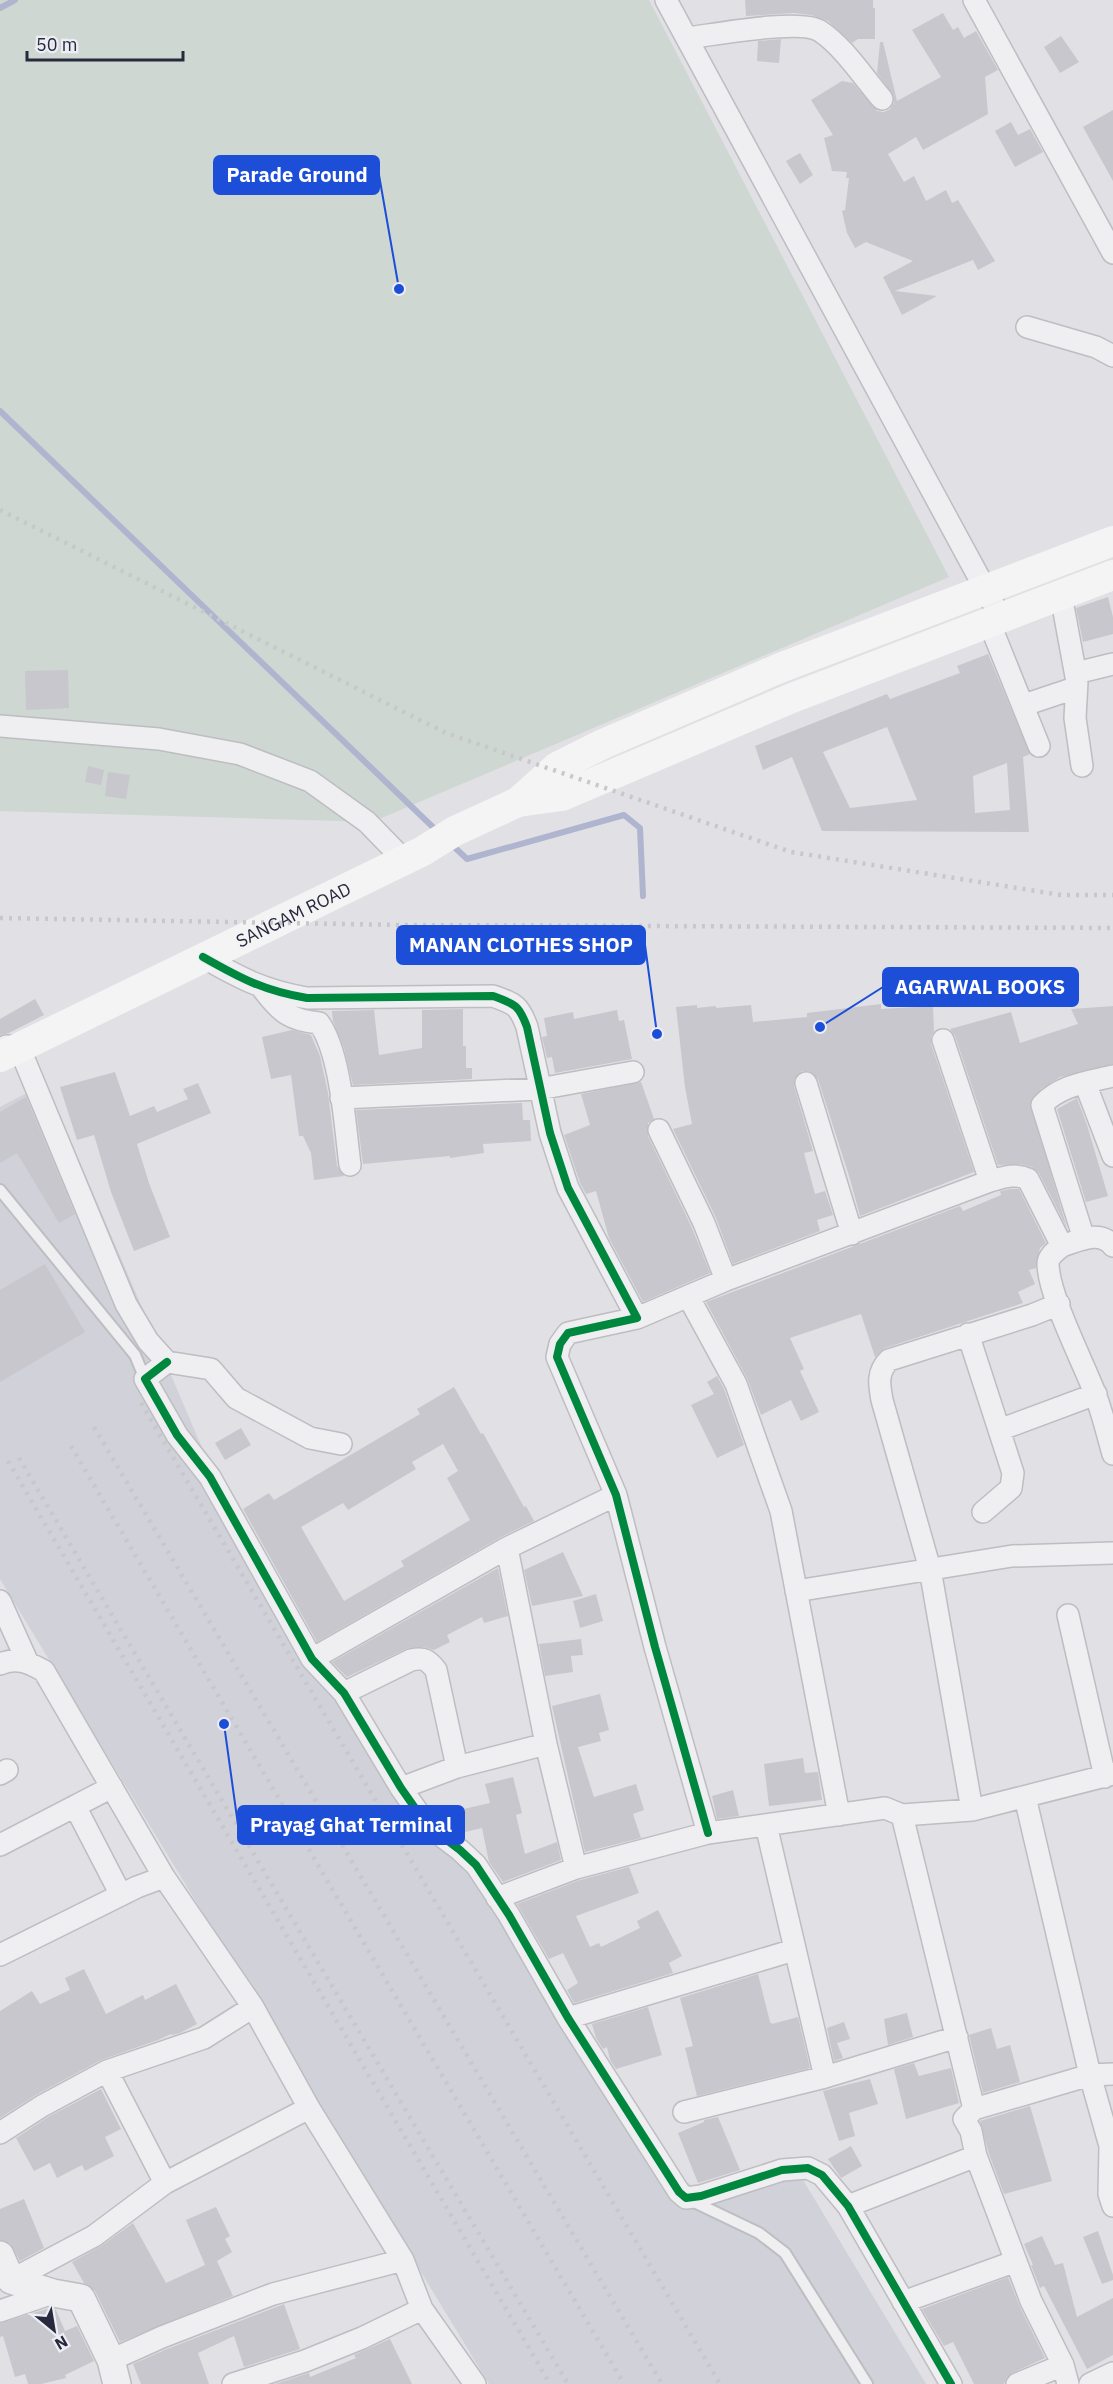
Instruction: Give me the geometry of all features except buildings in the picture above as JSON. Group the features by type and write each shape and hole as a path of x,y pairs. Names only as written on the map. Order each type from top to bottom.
{"main road":[{"path":"518,802 557,767 603,744 780,668 1113,541"},
{"path":"518,802 562,796 792,698 1113,575"},
{"name":"SANGAM ROAD","path":"6,1050 413,856 455,831 518,802"}],"street":[{"path":"666,0 985,589 1039,746"},
{"path":"974,0 1113,253"},
{"path":"687,38 774,27 795,26 818,29 835,44 882,99"},
{"path":"1027,327 1096,348 1113,356"},
{"path":"1061,595 1076,681 1075,718 1082,766"},
{"path":"1024,705 1113,664"},
{"path":"0,726 159,740 240,754 310,781 413,856"},
{"path":"203,957 261,988 280,994 307,998 493,996 513,1003 521,1011 527,1027 550,1133 568,1188 637,1318"},
{"path":"261,988 283,1011 297,1021 319,1023 326,1033 341,1098 350,1165"},
{"path":"943,1040 990,1181"},
{"path":"6,1050 126,1304 148,1341 167,1362 211,1370 236,1398 310,1438 341,1444"},
{"path":"341,1098 539,1089 633,1072"},
{"path":"1084,1239 1042,1105 1050,1096 1058,1092 1113,1076"},
{"path":"806,1083 852,1234"},
{"path":"1085,1083 1113,1156"},
{"path":"659,1130 704,1223 726,1280"},
{"path":"708,1833 655,1647 616,1496 557,1357 560,1344 568,1333 637,1318 726,1280 990,1181 1019,1175 1028,1179 1062,1246"},
{"path":"1113,1246 1102,1238 1092,1237 1062,1246 1052,1254 1048,1261 1059,1304 1096,1394 1113,1454"},
{"path":"688,1296 736,1384 781,1511 839,1815"},
{"path":"972,1810 930,1569 882,1401 879,1386 881,1368 889,1359 1032,1315 1059,1304"},
{"path":"968,1334 1013,1473 1011,1488 983,1512"},
{"path":"167,1362 145,1379 177,1435 210,1477 312,1659 345,1693 401,1788 428,1825 476,1865 509,1916 568,2018 679,2192 686,2198 701,2196 782,2170 807,2168 822,2175 848,2206 951,2384"},
{"path":"999,1430 1096,1394"},
{"path":"312,1659 507,1548 616,1496"},
{"path":"507,1548 546,1744 576,1868"},
{"path":"796,1591 1012,1556 1113,1553"},
{"path":"0,1601 27,1661"},
{"path":"497,1898 576,1868 708,1833 885,1808 902,1815 972,1810 1109,1776 1068,1615"},
{"path":"345,1693 411,1660 421,1658 429,1662 436,1670 457,1767"},
{"path":"0,1665 10,1660 27,1661 44,1671 164,1877 253,2007 309,2108 403,2260 422,2309 475,2384"},
{"path":"401,1788 457,1767 546,1744"},
{"path":"0,1845 112,1786"},
{"path":"1025,1797 1090,2075 1110,2146 1109,2194 1113,2206"},
{"path":"75,1806 121,1895"},
{"path":"902,1815 974,2109"},
{"path":"766,1825 825,2077"},
{"path":"0,1955 121,1895 164,1877"},
{"path":"568,2018 794,1950"},
{"path":"0,2133 42,2106 107,2071 204,2038 253,2007"},
{"path":"684,2112 825,2077 957,2037"},
{"path":"107,2071 165,2183"},
{"path":"1017,2384 1066,2375 1031,2301 976,2156 971,2131 964,2120 974,2109 1090,2075 1113,2074"},
{"path":"5,2267 94,2236 165,2183 309,2108"},
{"path":"848,2206 976,2156"},
{"path":"5,2267 53,2293 81,2298 114,2372 162,2337 273,2294 403,2260"},
{"path":"903,2301 1016,2261"},
{"path":"0,2311 53,2293"},
{"path":"234,2384 315,2358 422,2309"},
{"path":"1090,2384 1113,2373"}],"lane":[{"path":"0,1190 135,1355 145,1379"},
{"path":"686,2198 759,2233 785,2253 867,2384"}],"shaded area":[{"path":"0,0 649,0 949,577 372,822 0,811"},
{"path":"46,1083 206,1457 310,1640 419,1819 446,1807 656,2159 712,2201 797,2170 926,2384 489,2384 0,1579 0,1107"}],"waterway":[{"path":"0,8 15,0"},
{"path":"0,411 438,832"},
{"path":"450,843 467,859 624,815 640,828 643,896"}],"railway":[{"path":"0,510 446,733 791,852 1061,895 1113,895"},
{"path":"0,918 401,925 1113,928"},
{"path":"141,1403 720,2384"},
{"path":"94,1427 662,2384"},
{"path":"71,1446 624,2384"},
{"path":"19,1458 568,2384"},
{"path":"8,1461 550,2384"}],"cycle path":[{"path":"203,957 253,983 278,992 307,998 493,996 519,1010 527,1027 550,1133 568,1188 637,1318 568,1333 560,1344 557,1357 616,1495 655,1647 708,1833"},
{"path":"167,1362 145,1379 177,1435 210,1477 312,1659 344,1693 401,1788 427,1825 476,1865 509,1915 568,2018 679,2192 686,2198 701,2196 782,2170 808,2168 822,2175 848,2206 951,2384"}],"place":[{"name":"Parade Ground","path":"399,289"},
{"name":"AGARWAL BOOKS","path":"820,1027"},
{"name":"MANAN CLOTHES SHOP","path":"657,1034"},
{"name":"Prayag Ghat Terminal","path":"224,1724"}]}
